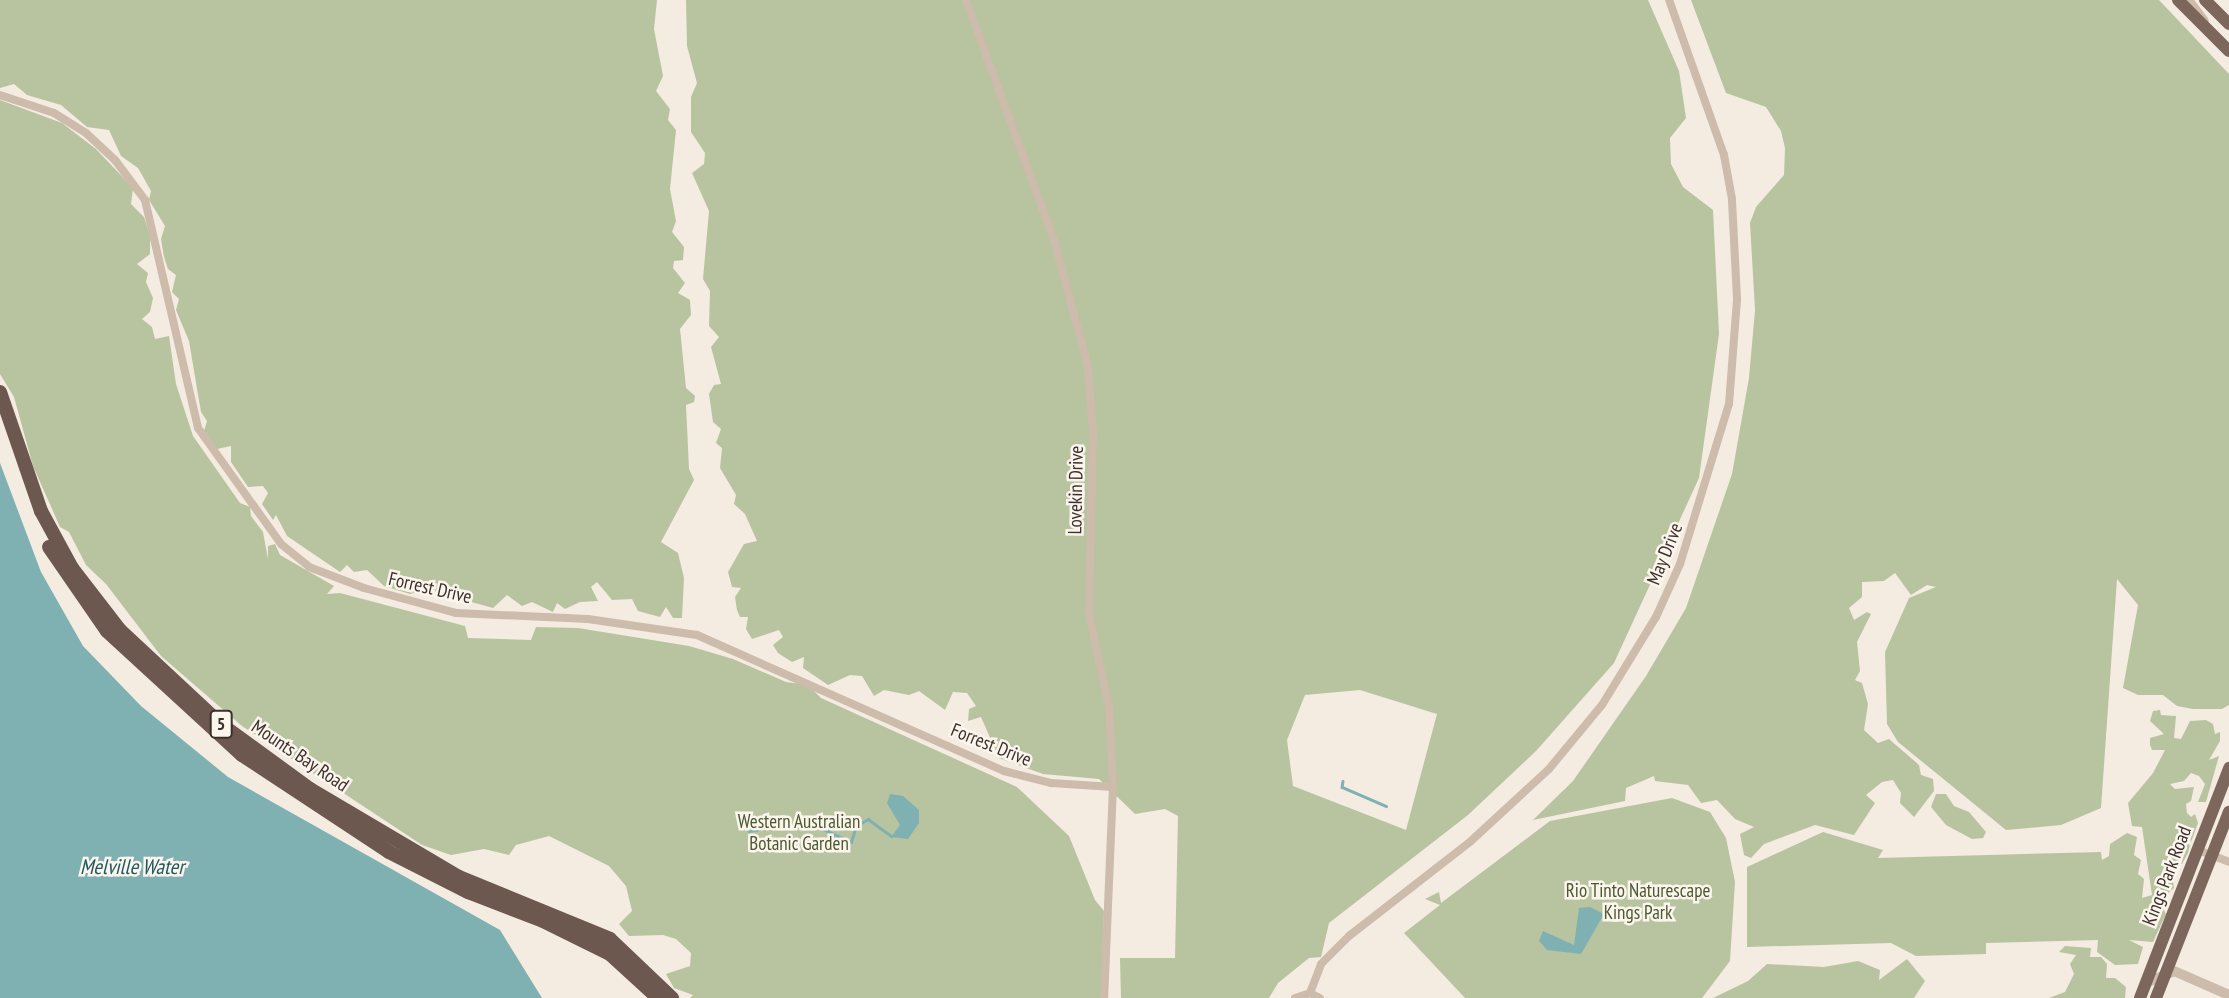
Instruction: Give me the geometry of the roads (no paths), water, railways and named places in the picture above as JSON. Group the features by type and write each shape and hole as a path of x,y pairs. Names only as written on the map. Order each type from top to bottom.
{"highway":[{"name":"Mounts Bay Road","path":"0,392 41,511 72,569 120,630 222,725 310,789 459,877 610,939 672,998"},
{"name":"Mounts Bay Road","path":"0,422 38,527 60,567 107,631 171,695 242,755 344,825 468,892 586,940 634,972 658,998"}],"main road":[{"path":"2178,0 2229,51"},
{"path":"2205,0 2229,24"},
{"name":"Kings Park Road","path":"2140,998 2229,768"},
{"name":"Kings Park Road","path":"2156,998 2229,812"}],"street":[{"name":"Lovekin Drive","path":"966,0 1055,243 1088,368 1093,430 1089,615 1109,707 1113,787 1104,998"},
{"name":"May Drive","path":"1310,993 1321,964 1349,936 1471,841 1549,769 1602,705 1656,617 1680,564 1729,404 1737,299 1732,199 1724,155 1669,0"},
{"path":"2188,0 2209,31"},
{"name":"Forrest Drive","path":"0,95 54,113 86,133 115,160 145,200 198,428 281,544 309,567 329,577 456,613 588,619 697,635 1004,771 1051,783 1113,787"},
{"path":"2198,850 2229,862"},
{"path":"2159,948 2166,972"},
{"path":"2146,983 2166,972 2174,971 2191,981 2229,995"},
{"path":"1295,998 1310,993 1320,998"}],"water":[{"name":"Melville Water","path":"0,463 41,572 83,646 141,706 228,777 500,930 542,998 0,998"},
{"path":"890,794 903,796 919,810 919,823 908,839 891,837 900,825 887,803"},
{"path":"1590,907 1604,914 1581,954 1547,950 1539,941 1543,931 1574,945 1579,908"}],"waterway":[{"path":"1343,781 1342,787 1386,806"},
{"path":"821,828 851,842 856,826 868,819 891,836"},
{"path":"792,828 804,824"},
{"path":"749,831 759,829"}],"park label":[{"name":"Western Australian Botanic Garden","path":"799,833"},
{"name":"Rio Tinto Naturescape Kings Park","path":"1638,902"}]}
